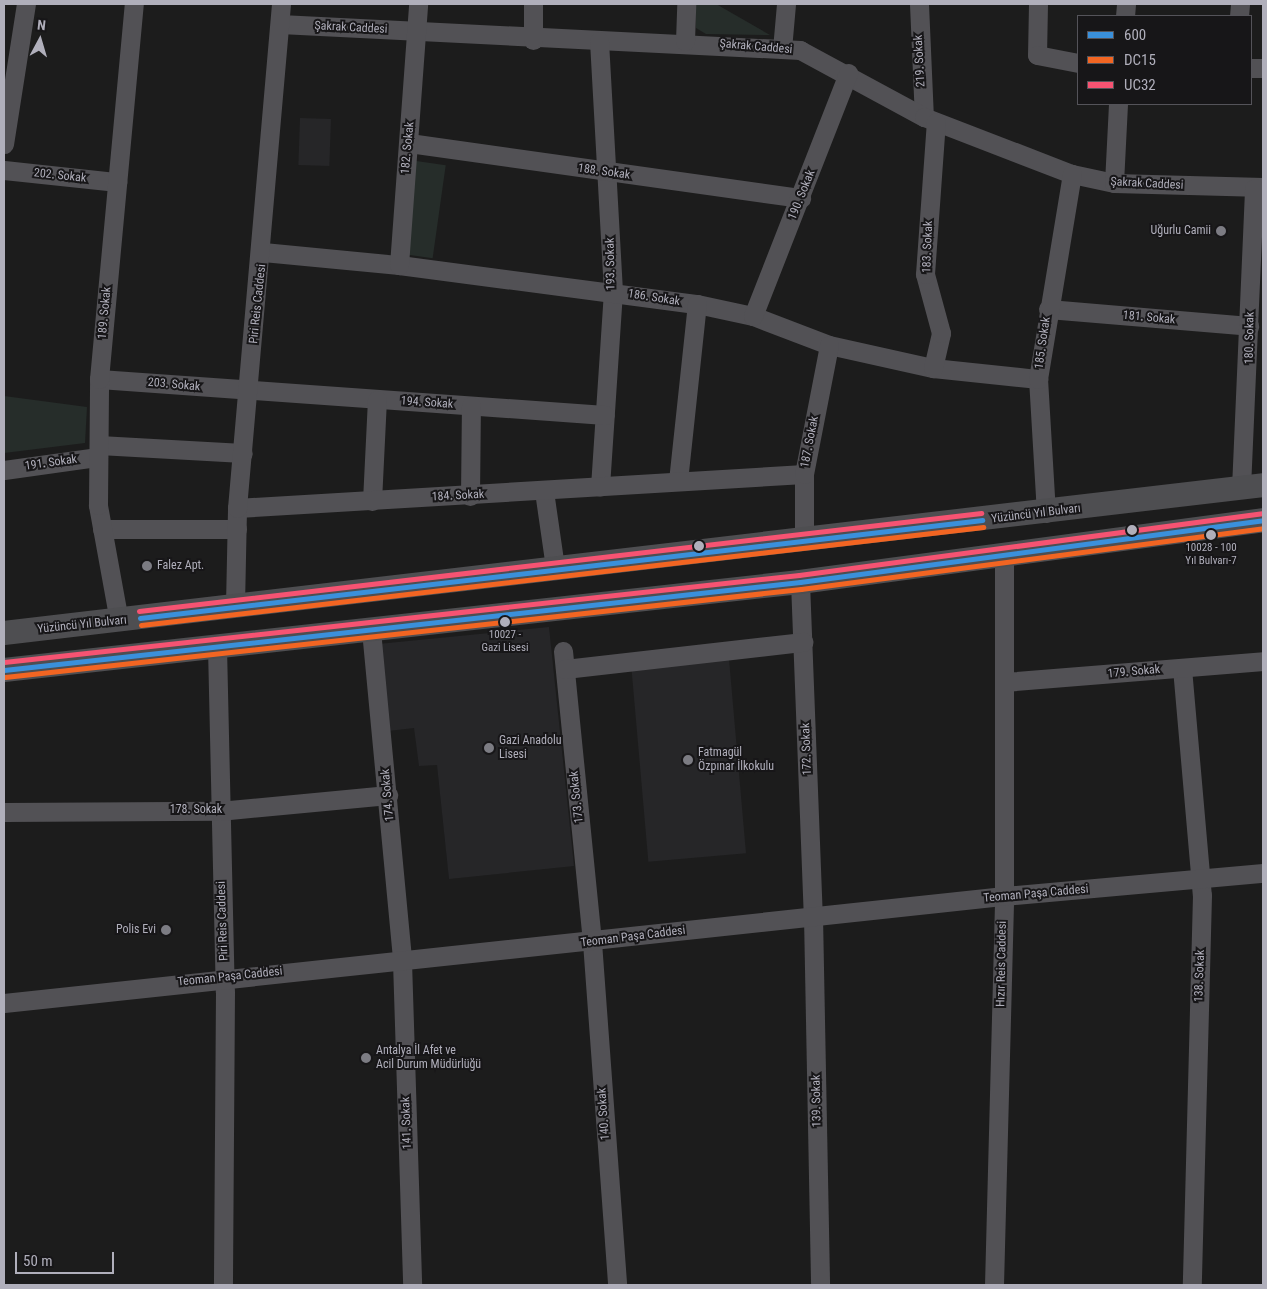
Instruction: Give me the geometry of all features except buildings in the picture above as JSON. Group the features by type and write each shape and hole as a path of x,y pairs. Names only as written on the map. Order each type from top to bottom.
{"main road":[{"name":"Yüzüncü Yıl Bulvarı","path":"4,633 119,621 235,605 555,567 1046,513 1252,487"},
{"path":"4,670 800,582 1004,553 1263,520"}],"street":[{"path":"4,144 26,4"},
{"name":"189. Sokak","path":"119,621 102,529 98,451 99,378 134,4"},
{"name":"Piri Reis Caddesi","path":"235,605 237,508 263,252 281,4"},
{"name":"182. Sokak","path":"399,265 419,31 418,4"},
{"path":"533,4 533,40"},
{"path":"685,41 686,4"},
{"path":"782,49 786,4"},
{"name":"219. Sokak","path":"919,4 930,120"},
{"path":"1038,4 1037,55 1077,63"},
{"name":"Şakrak Caddesi","path":"280,24 419,31 533,40 685,41 800,50 848,73 930,120 1072,174 1114,183 1259,187"},
{"name":"193. Sokak","path":"599,41 609,174 612,292 600,487"},
{"name":"190. Sokak","path":"753,316 801,198 848,73"},
{"path":"1114,183 1118,105"},
{"name":"183. Sokak","path":"930,120 925,274 941,333 933,368"},
{"name":"188. Sokak","path":"409,142 609,174 801,198"},
{"name":"202. Sokak","path":"4,170 117,182"},
{"name":"185. Sokak","path":"1046,513 1038,379 1048,309 1072,174"},
{"name":"180. Sokak","path":"1252,487 1250,326 1259,187"},
{"name":"186. Sokak","path":"263,252 399,265 697,304 753,316 829,345 933,368 1038,379"},
{"path":"678,481 697,304"},
{"name":"181. Sokak","path":"1048,309 1250,326"},
{"name":"187. Sokak","path":"804,540 804,474 829,345"},
{"name":"203. Sokak","path":"99,378 249,391"},
{"name":"194. Sokak","path":"249,391 605,415"},
{"path":"372,501 378,400"},
{"path":"470,496 471,406"},
{"name":"191. Sokak","path":"4,470 98,451 243,453"},
{"name":"184. Sokak","path":"237,508 470,496 804,474"},
{"path":"544,491 555,567"},
{"path":"102,529 237,529"},
{"name":"Hızır Reis Caddesi","path":"994,1285 1004,896 1004,553"},
{"name":"172. Sokak","path":"800,582 813,916"},
{"name":"174. Sokak","path":"371,630 402,961"},
{"name":"173. Sokak","path":"592,942 564,660 803,642"},
{"name":"Piri Reis Caddesi","path":"217,647 219,811 225,977 223,1285"},
{"name":"179. Sokak","path":"1004,682 1263,661"},
{"name":"138. Sokak","path":"1182,668 1201,879 1192,1285"},
{"name":"178. Sokak","path":"4,812 219,811 388,796"},
{"name":"Teoman Paşa Caddesi","path":"4,1003 225,977 592,942 1004,896 1263,873"},
{"name":"139. Sokak","path":"813,916 820,1285"},
{"name":"140. Sokak","path":"592,942 617,1285"},
{"name":"141. Sokak","path":"402,961 412,1285"}],"shaded area":[{"path":"696,4 716,4 770,35 706,34 696,28"},
{"path":"300,118 331,119 329,166 298,165"},
{"path":"416,161 446,165 433,258 403,254"},
{"path":"4,396 87,407 85,443 4,453"},
{"name":"Gazi Anadolu Lisesi","path":"549,627 574,866 449,879 437,765 419,766 414,728 388,731 378,644"},
{"name":"Fatmagül Özpınar İlkokulu","path":"729,659 746,853 648,862 631,668"}],"transit line":[{"name":"UC32","path":"139,611 981,513"},
{"name":"UC32","path":"4,662 799,575 1262,513"},
{"name":"600","path":"140,618 982,520"},
{"name":"600","path":"4,670 800,582 1263,520"},
{"name":"DC15","path":"141,625 983,527"},
{"name":"DC15","path":"5,677 801,589 1263,528"}],"place":[{"name":"Uğurlu Camii","path":"1221,231"},
{"name":"10028 - 100 Yıl Bulvarı-7","path":"1211,535"},
{"name":"Falez Apt.","path":"147,566"},
{"name":"10027 - Gazi Lisesi","path":"505,622"},
{"name":"Gazi Anadolu Lisesi","path":"489,748"},
{"name":"Fatmagül Özpınar İlkokulu","path":"688,760"},
{"name":"Polis Evi","path":"166,930"},
{"name":"Antalya İl Afet ve Acil Durum Müdürlüğü","path":"366,1058"}]}
